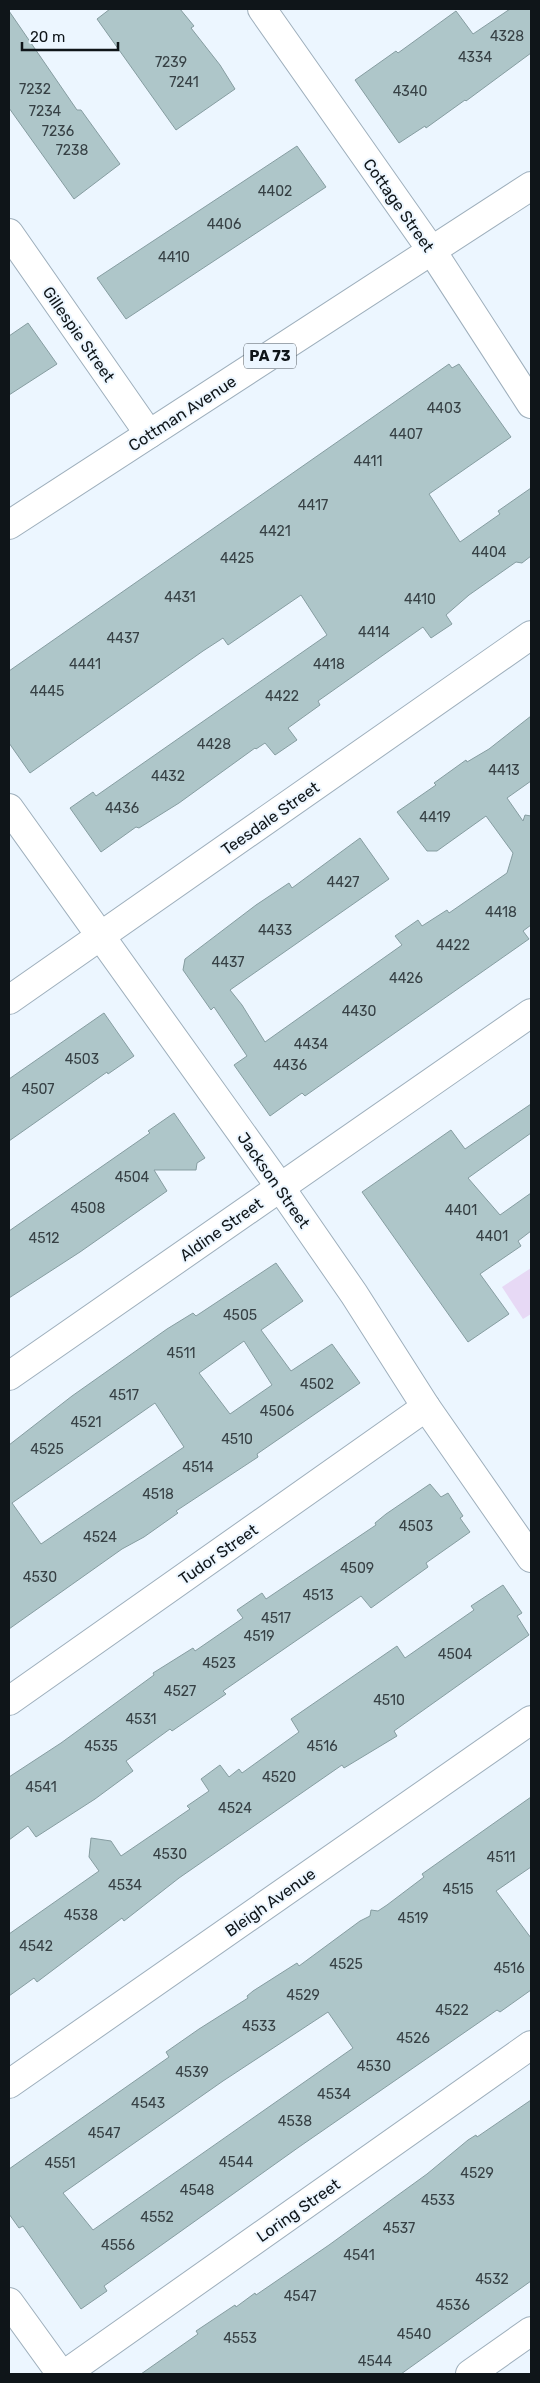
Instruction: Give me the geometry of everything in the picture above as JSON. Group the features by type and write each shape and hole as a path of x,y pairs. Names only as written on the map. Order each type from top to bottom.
{"street":[{"name":"Cottage Street","path":"262,9 432,251 531,404"},
{"name":"Cottman Avenue","path":"9,525 531,186"},
{"name":"Gillespie Street","path":"9,233 150,434"},
{"name":"Teesdale Street","path":"9,1000 531,635"},
{"name":"Jackson Street","path":"9,808 280,1187 354,1294 426,1407 531,1558"},
{"name":"Aldine Street","path":"9,1376 531,1013"},
{"name":"Tudor Street","path":"9,1701 426,1407"},
{"name":"Bleigh Avenue","path":"9,2084 531,1720"},
{"name":"Loring Street","path":"65,2374 531,2046"},
{"path":"9,2302 60,2374"},
{"path":"470,2374 531,2331"}],"shaded area":[{"path":"531,1268 531,1314 523,1319 502,1287"}],"building":[{"path":"110,9 180,9 194,26 191,28 220,65 235,89 176,130 97,19"},
{"path":"510,9 531,9 531,53 466,101 426,128 425,126 399,143 355,80 396,51 398,53 456,11 473,34"},
{"path":"9,11 77,110 81,110 120,164 74,199 9,108"},
{"path":"297,146 326,187 126,319 97,278"},
{"path":"28,323 57,364 9,395 9,336"},
{"path":"449,364 452,368 459,364 511,437 429,494 460,542 500,514 498,511 531,488 531,556 522,563 516,562 469,595 446,615 452,624 431,638 423,627 318,701 320,705 288,728 297,740 275,755 265,743 255,748 179,803 139,828 136,827 101,852 70,808 93,792 96,796 327,635 301,595 228,645 223,638 203,651 30,773 9,743 9,671"},
{"path":"531,716 531,781 507,798 523,821 525,815 531,816 531,925 523,931 529,939 305,1096 302,1093 270,1116 234,1065 247,1056 214,1007 211,1010 183,970 185,959 256,905 289,883 292,888 360,838 389,879 230,990 242,1005 265,1042 402,945 395,936 418,920 422,926 447,910 449,913 507,873 513,853 486,816 437,851 427,851 397,812 436,785 434,783 466,760 467,762 489,749"},
{"path":"104,1013 134,1056 108,1074 107,1072 9,1141 9,1079"},
{"path":"531,1104 531,1133 468,1178 500,1215 531,1193 531,1231 518,1241 521,1246 480,1274 509,1314 468,1342 362,1192 451,1130 465,1149"},
{"path":"174,1113 205,1158 197,1163 196,1170 154,1170 167,1191 80,1252 9,1298 9,1231 150,1133 148,1131"},
{"path":"276,1263 303,1301 261,1330 291,1371 332,1344 360,1383 257,1454 258,1457 176,1511 178,1513 144,1537 122,1549 9,1629 9,1445 72,1396 167,1329 193,1313 196,1316","holes":["244,1341 272,1385 230,1414 199,1373","155,1403 184,1447 41,1544 12,1503"]},
{"path":"430,1484 441,1497 448,1493 463,1516 460,1518 470,1532 426,1563 428,1567 371,1608 361,1596 223,1691 226,1694 172,1731 170,1729 126,1761 133,1771 95,1799 36,1837 28,1826 9,1840 9,1777 61,1743 154,1675 153,1673 193,1648 195,1651 243,1618 237,1610 262,1593 266,1599 376,1525 375,1523 386,1514"},
{"path":"503,1585 522,1613 517,1616 529,1635 394,1731 397,1736 344,1768 342,1765 179,1878 124,1921 122,1918 37,1982 34,1978 9,1996 9,1934 99,1871 89,1857 91,1838 111,1841 121,1856 190,1809 187,1806 209,1791 201,1779 220,1765 229,1777 239,1769 242,1773 299,1732 291,1719 397,1646 405,1658 474,1610 471,1606"},
{"path":"531,1797 531,1867 496,1891 531,1938 531,1990 500,2012 497,2010 299,2147 104,2286 107,2291 81,2309 23,2226 19,2228 9,2214 9,2169 169,2057 166,2052 248,1998 247,1996 253,1991 297,1963 299,1966 360,1921 370,1916 371,1910 378,1911 387,1905 424,1877 422,1874","holes":["328,2012 353,2048 93,2230 63,2193 223,2081"]},
{"path":"531,2100 531,2281 401,2374 141,2374 198,2334 196,2331 255,2293 256,2295 329,2245 427,2174 468,2140 476,2135 477,2137"}]}
